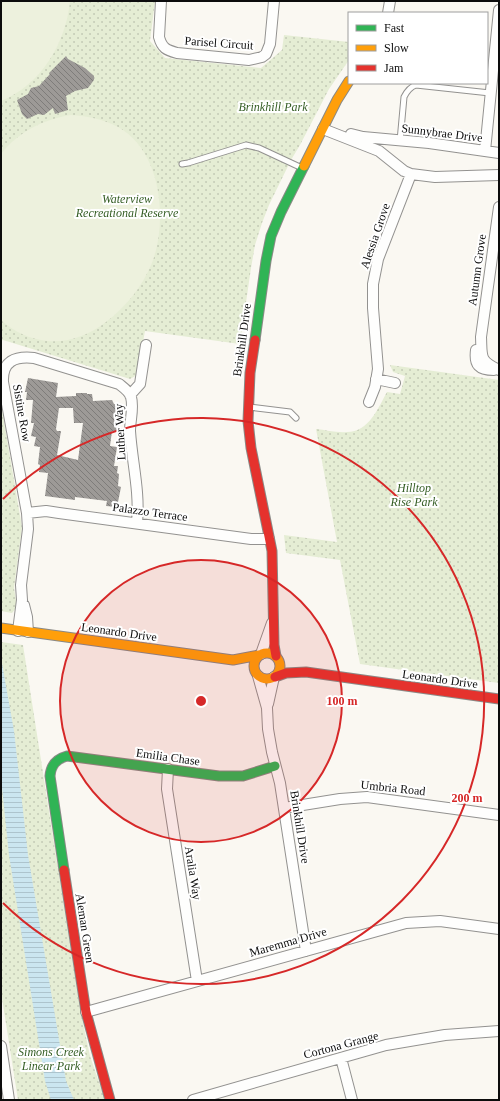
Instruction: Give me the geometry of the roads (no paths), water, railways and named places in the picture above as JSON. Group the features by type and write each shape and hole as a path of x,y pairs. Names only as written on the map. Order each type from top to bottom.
{"street":[{"name":"Parisel Circuit","path":"161,1 159,37 162,47 177,53 249,60 262,57 268,50 270,44 274,1"},
{"path":"388,12 390,1"},
{"path":"485,151 499,10"},
{"name":"Brinkhill Drive","path":"277,657 274,645 272,551 251,448 248,407 251,366 271,236 281,212 337,100 348,83"},
{"path":"324,126 379,151 404,171 411,174 435,177 499,175"},
{"name":"Sunnybrae Drive","path":"324,126 352,134 382,139 429,143 499,153"},
{"path":"379,151 382,139"},
{"name":"Alessia Grove","path":"370,402 378,369 373,308 373,284 378,259 411,174"},
{"name":"Autumn Grove","path":"499,207 481,337 476,352 477,365 488,370 499,370"},
{"name":"Luther Way","path":"137,523 138,498 130,431 132,408 130,395 140,384 146,344"},
{"name":"Sistine Row","path":"23,631 27,617 22,600 21,584 28,530 27,513 3,382 4,371 11,361 17,358 34,358 119,384 126,388 130,395"},
{"path":"376,379 395,383"},
{"name":"Palazzo Terrace","path":"27,513 46,511 251,539 269,539"},
{"name":"Brinkhill Drive","path":"260,654 273,620"},
{"name":"Leonardo Drive","path":"2,628 233,660 260,654"},
{"path":"269,653 277,657 280,670 274,677 265,679 257,675 254,671 254,662 260,654 269,653"},
{"name":"Leonardo Drive","path":"277,657 306,672"},
{"name":"Leonardo Drive","path":"233,660 257,675"},
{"name":"Leonardo Drive","path":"274,677 286,673 306,672 499,699"},
{"name":"Brinkhill Drive","path":"257,675 267,708 269,736 280,783 306,951"},
{"name":"Brinkhill Drive","path":"267,708 274,677"},
{"name":"Emilia Chase","path":"57,760 67,756 74,756 233,777 253,774 275,766"},
{"name":"Aleman Green","path":"57,760 50,770 50,781 86,1012 110,1100"},
{"name":"Aralia Way","path":"168,769 167,789 196,981"},
{"name":"Umbria Road","path":"284,808 340,799 367,797 499,815"},
{"name":"Maremma Drive","path":"86,1012 406,923 440,921 499,929"},
{"name":"Cortona Grange","path":"193,1100 386,1045 446,1035 499,1030"},
{"path":"1,1046 9,1100"},
{"path":"341,1058 352,1100"}],"lane":[{"path":"400,141 404,97 406,92 412,86 416,85 490,93"},
{"path":"182,164 246,146 258,148 303,169"},
{"path":"248,407 290,412 296,418"}],"water":[{"path":"1,658 14,731 28,855 66,1081 74,1100 51,1100 45,1081 9,855 1,778"}],"park label":[{"name":"Brinkhill Park","path":"273,107"},
{"name":"Waterview Recreational Reserve","path":"127,206"},
{"name":"Hilltop Rise Park","path":"414,495"},
{"name":"Simons Creek Linear Park","path":"51,1059"}]}
